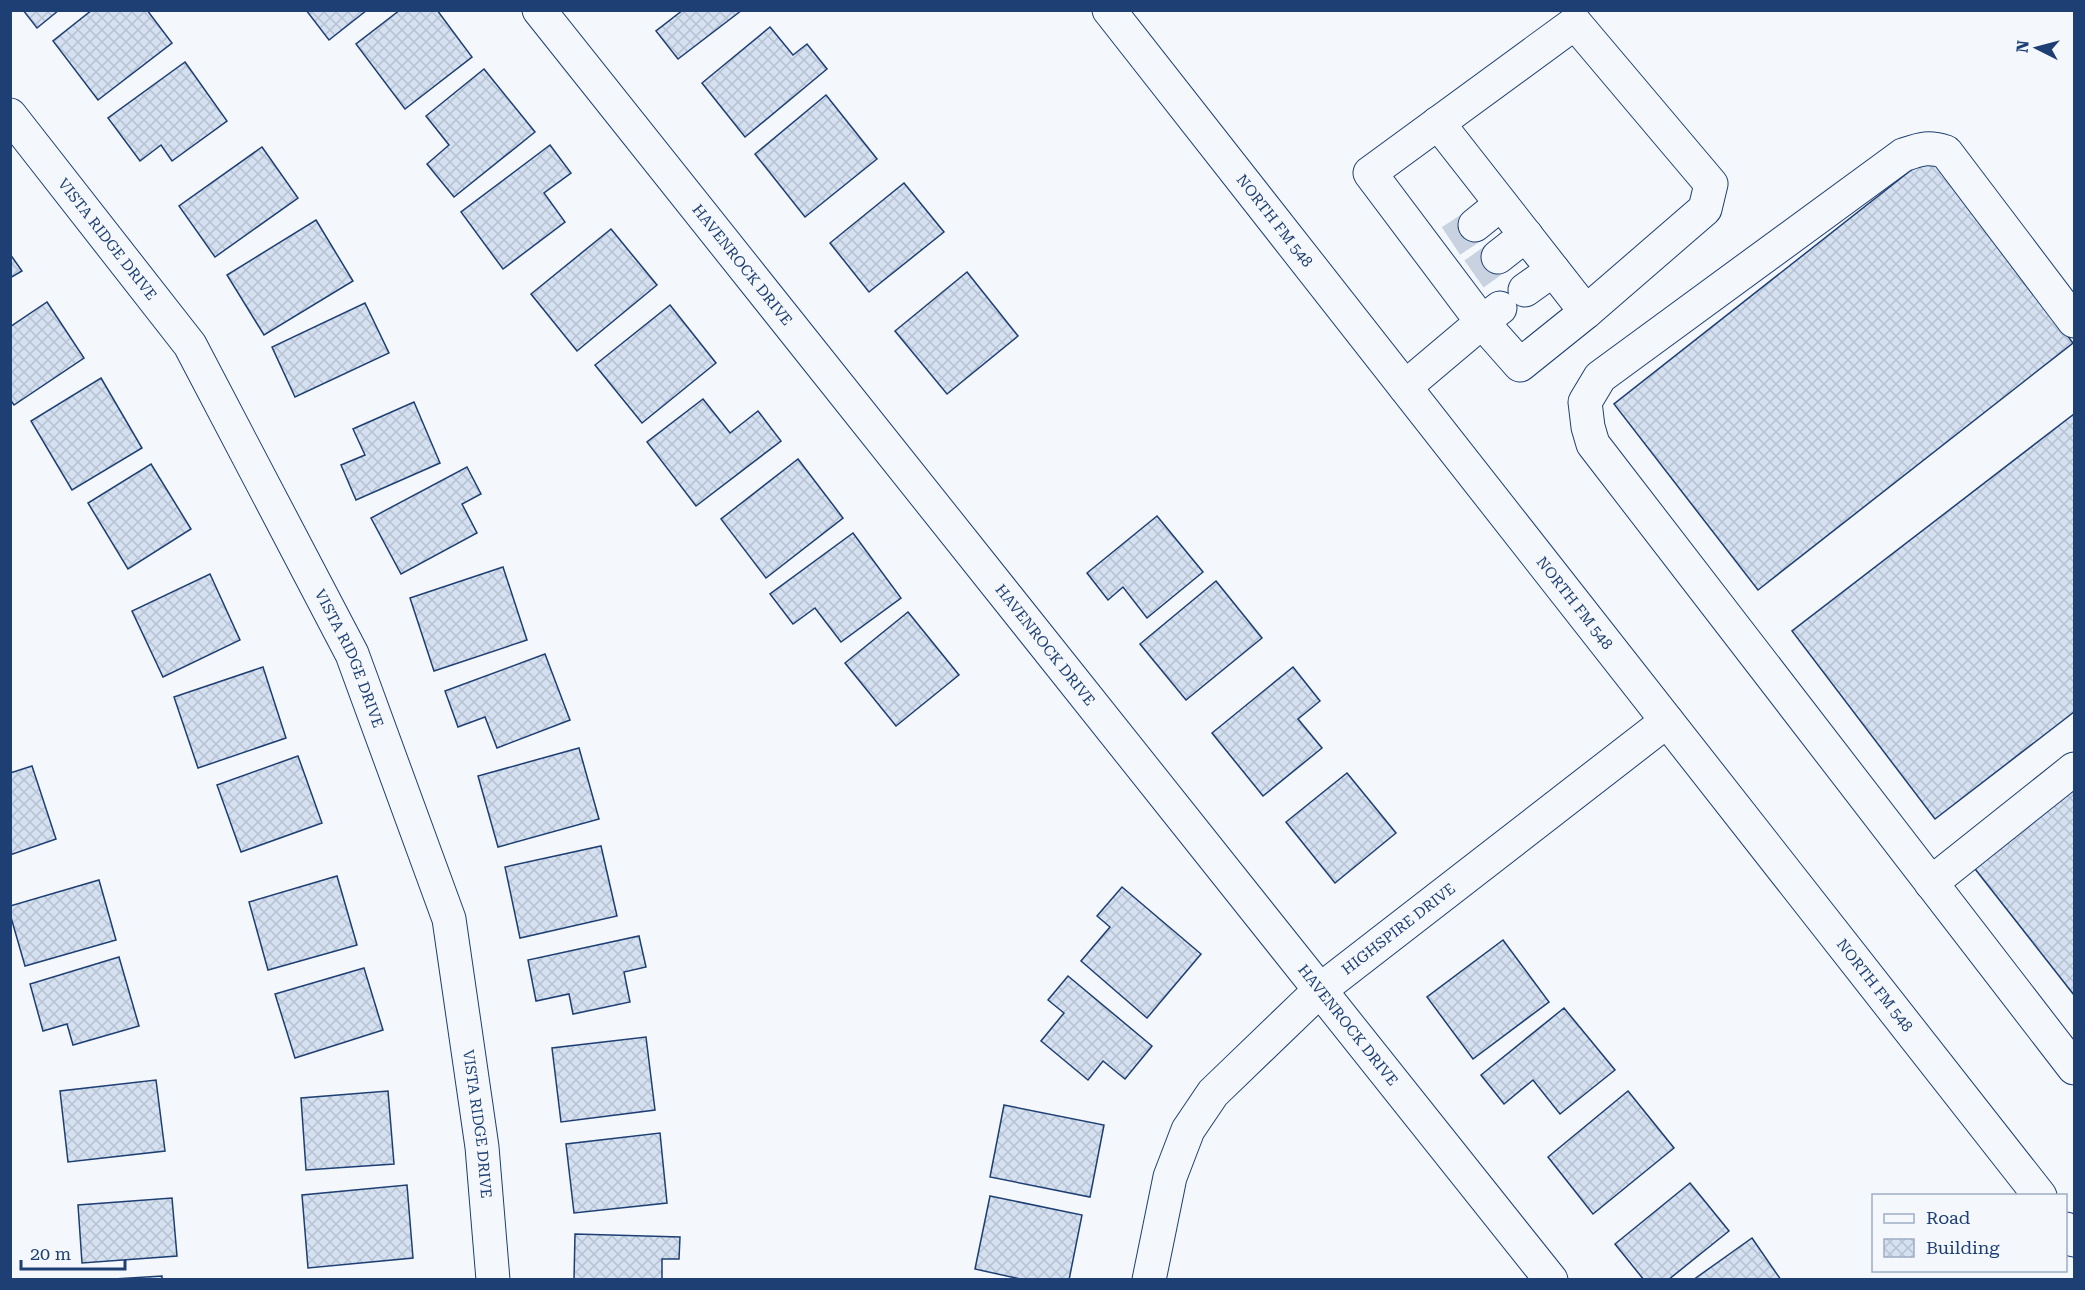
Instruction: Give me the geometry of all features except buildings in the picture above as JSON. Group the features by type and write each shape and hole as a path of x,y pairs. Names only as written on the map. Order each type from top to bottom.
{"street":[{"name":"HAVENROCK DRIVE","path":"539,10 1551,1280"},
{"name":"NORTH FM 548","path":"1109,10 2038,1194"},
{"path":"1575,23 1711,184 1705,209 1586,312 1520,365 1502,306 1453,241 1370,173 1575,23"},
{"name":"VISTA RIDGE DRIVE","path":"10,115 190,345 352,654 449,919 482,1147 493,1280"},
{"path":"1438,123 1586,312"},
{"path":"2074,321 1946,152 1931,147 1903,155 1600,377 1586,402 1588,427 1593,444 2074,1068"},
{"path":"1453,241 1502,204"},
{"path":"1476,273 1526,235"},
{"path":"1405,387 1502,306 1553,270"},
{"name":"HIGHSPIRE DRIVE","path":"1149,1280 1170,1177 1188,1130 1213,1093 1320,990 1667,721"},
{"path":"1931,883 2074,770"}],"tunnel":[{"path":"1451,241 1475,225"},
{"path":"1474,274 1498,257"}]}
